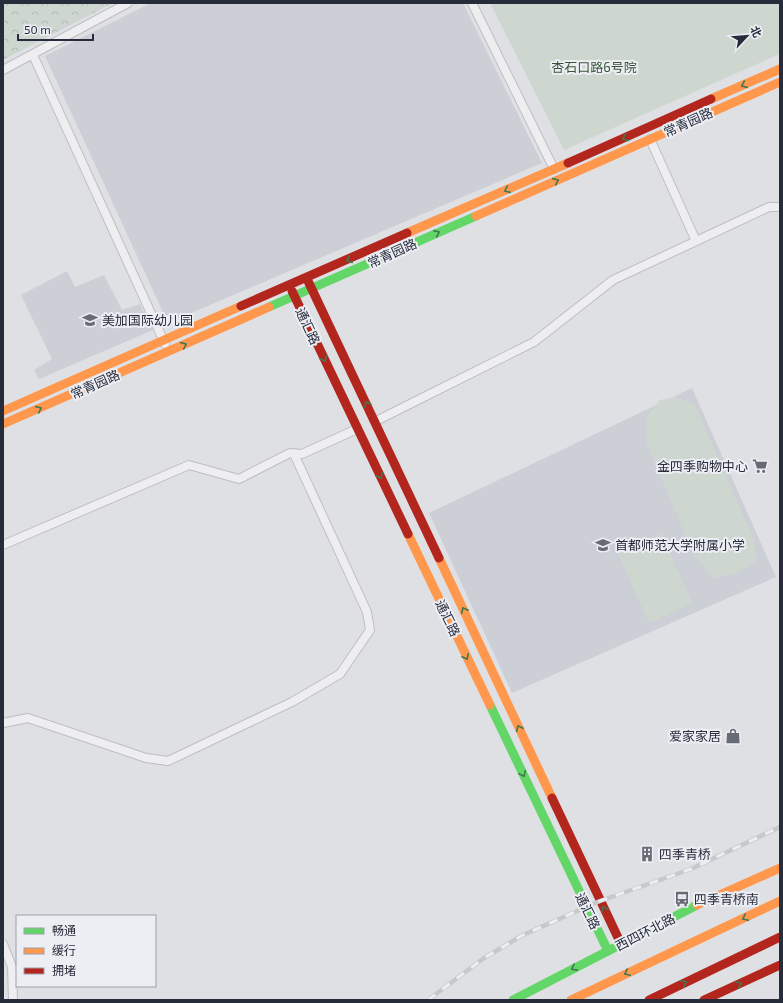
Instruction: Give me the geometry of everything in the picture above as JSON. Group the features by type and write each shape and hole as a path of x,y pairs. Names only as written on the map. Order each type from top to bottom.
{"main road":[{"name":"常青园路","path":"3,411 306,279 780,69"},
{"name":"常青园路","path":"3,424 780,82"},
{"name":"通汇路","path":"306,279 312,288 376,421 621,944"},
{"name":"通汇路","path":"289,286 608,951"},
{"name":"西四环北路","path":"513,1000 687,910 780,868"},
{"path":"571,1000 780,901"},
{"path":"649,1000 780,937"},
{"path":"704,1000 780,965"}],"street":[{"path":"3,70 128,3"},
{"path":"472,3 554,169"},
{"path":"33,55 168,352"},
{"path":"650,139 696,240"},
{"path":"376,421 534,342 613,280 696,240 770,207 780,207"},
{"path":"3,545 188,465 239,479 290,453 302,454 357,429"},
{"path":"3,723 28,718 146,758 168,761 292,702 340,674 370,630 367,612 294,454"},
{"path":"3,944 12,967 13,1000"}],"shaded area":[{"path":"151,3 463,3 542,163 168,323 45,56"},
{"name":"美加国际幼儿园","path":"67,271 75,287 104,275 122,310 140,304 153,330 39,379 34,370 52,359 21,295"},
{"name":"首都师范大学附属小学","path":"692,388 776,577 512,693 429,513"}],"green space":[{"path":"3,3 113,3 3,60"},
{"name":"杏石口路6号院","path":"490,3 780,3 780,54 564,150"},
{"path":"675,397 695,405 754,541 756,561 736,573 714,578 694,556 646,441 646,418 660,400"},
{"path":"661,533 692,603 649,623 618,553"}],"railway":[{"path":"428,1000 484,958 523,935 600,901 691,869 780,827"}],"traffic: fast":[{"path":"269,307 476,216"},
{"path":"490,705 608,951"},
{"path":"513,1000 697,905"}],"traffic: slow":[{"path":"711,99 780,69"},
{"path":"476,216 780,82"},
{"path":"407,233 568,163"},
{"path":"3,411 241,306"},
{"path":"3,424 269,307"},
{"path":"408,534 490,705"},
{"path":"439,558 552,798"},
{"path":"697,905 780,868"},
{"path":"571,1000 780,901"}],"traffic: jam":[{"path":"568,163 711,99"},
{"path":"241,306 407,233"},
{"path":"308,281 439,558"},
{"path":"292,291 408,534"},
{"path":"552,798 621,944"},
{"path":"649,1000 780,937"},
{"path":"704,1000 780,965"}],"place":[{"name":"美加国际幼儿园","path":"90,320"},
{"name":"金四季购物中心","path":"760,466"},
{"name":"首都师范大学附属小学","path":"603,545"},
{"name":"爱家家居","path":"733,736"},
{"name":"四季青桥","path":"647,854"},
{"name":"四季青桥南","path":"682,899"}]}
